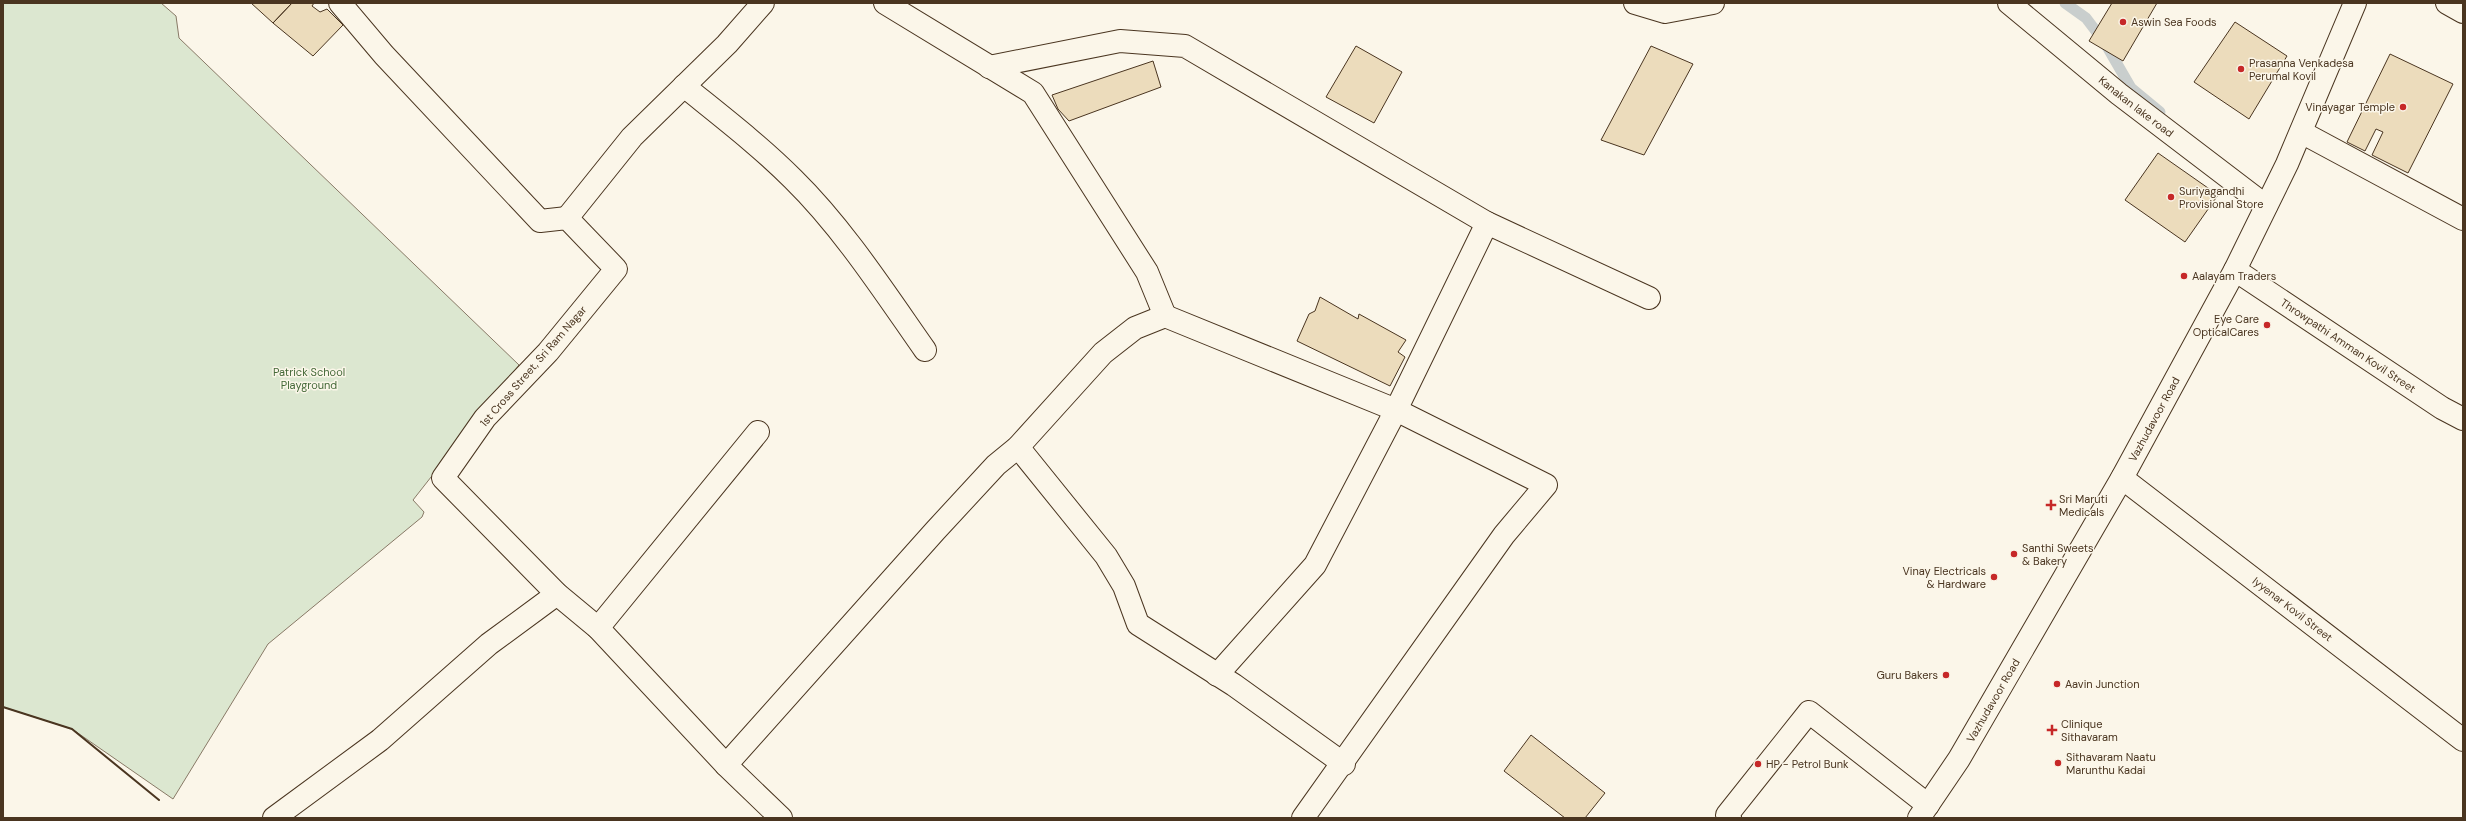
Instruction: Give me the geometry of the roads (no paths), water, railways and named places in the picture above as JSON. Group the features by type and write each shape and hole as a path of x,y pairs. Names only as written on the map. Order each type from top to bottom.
{"street":[{"path":"340,3 384,55 540,222 567,218 632,137 727,44 763,3"},
{"path":"886,3 1033,93 1147,272 1165,316"},
{"path":"1636,3 1665,12 1712,3"},
{"name":"Kanakan lake road","path":"2009,3 2119,94 2266,206"},
{"name":"Vazhudavoor Road","path":"1923,812 1959,759 2122,478 2235,270 2301,132 2355,3"},
{"path":"2447,3 2463,12"},
{"path":"989,67 1120,40 1185,46 1487,223 1649,298"},
{"path":"684,86 754,143 794,179 827,217 925,350"},
{"path":"2301,132 2463,219"},
{"name":"1st Cross Street, Sri Ram Nagar","path":"567,218 616,269 548,352 485,418 443,478 556,594 598,628 726,765 781,818"},
{"path":"1217,674 1315,565 1396,410 1487,223"},
{"name":"Throwpathi Amman Kovil Street","path":"2235,270 2442,408 2463,419"},
{"path":"726,765 935,531 996,465 1018,447 1103,352 1135,328 1165,316 1396,410 1546,485 1504,535 1344,764 1303,818"},
{"path":"598,628 758,432"},
{"path":"1018,447 1106,556 1124,586 1138,624 1217,674 1344,764"},
{"name":"Iyyenar Kovil Street","path":"2122,478 2463,740"},
{"path":"274,818 380,740 489,644 556,594"},
{"path":"1730,818 1727,815 1809,712 1923,812"}],"waterway":[{"path":"2065,3 2086,18 2105,43 2131,88 2160,112"}],"place":[{"name":"Aswin Sea Foods","path":"2123,22"},
{"name":"Prasanna Venkadesa Perumal Kovil","path":"2241,69"},
{"name":"Vinayagar Temple","path":"2403,107"},
{"name":"Suriyagandhi Provisional Store","path":"2171,197"},
{"name":"Aalayam Traders","path":"2184,276"},
{"name":"Eye Care OpticalCares","path":"2267,325"},
{"name":"Sri Maruti Medicals","path":"2051,505"},
{"name":"Santhi Sweets & Bakery","path":"2014,554"},
{"name":"Vinay Electricals & Hardware","path":"1994,577"},
{"name":"Guru Bakers","path":"1946,675"},
{"name":"Aavin Junction","path":"2057,684"},
{"name":"Clinique Sithavaram","path":"2052,730"},
{"name":"Sithavaram Naatu Marunthu Kadai","path":"2058,763"},
{"name":"HP - Petrol Bunk","path":"1758,764"}],"park label":[{"name":"Patrick School Playground","path":"309,378"}]}
